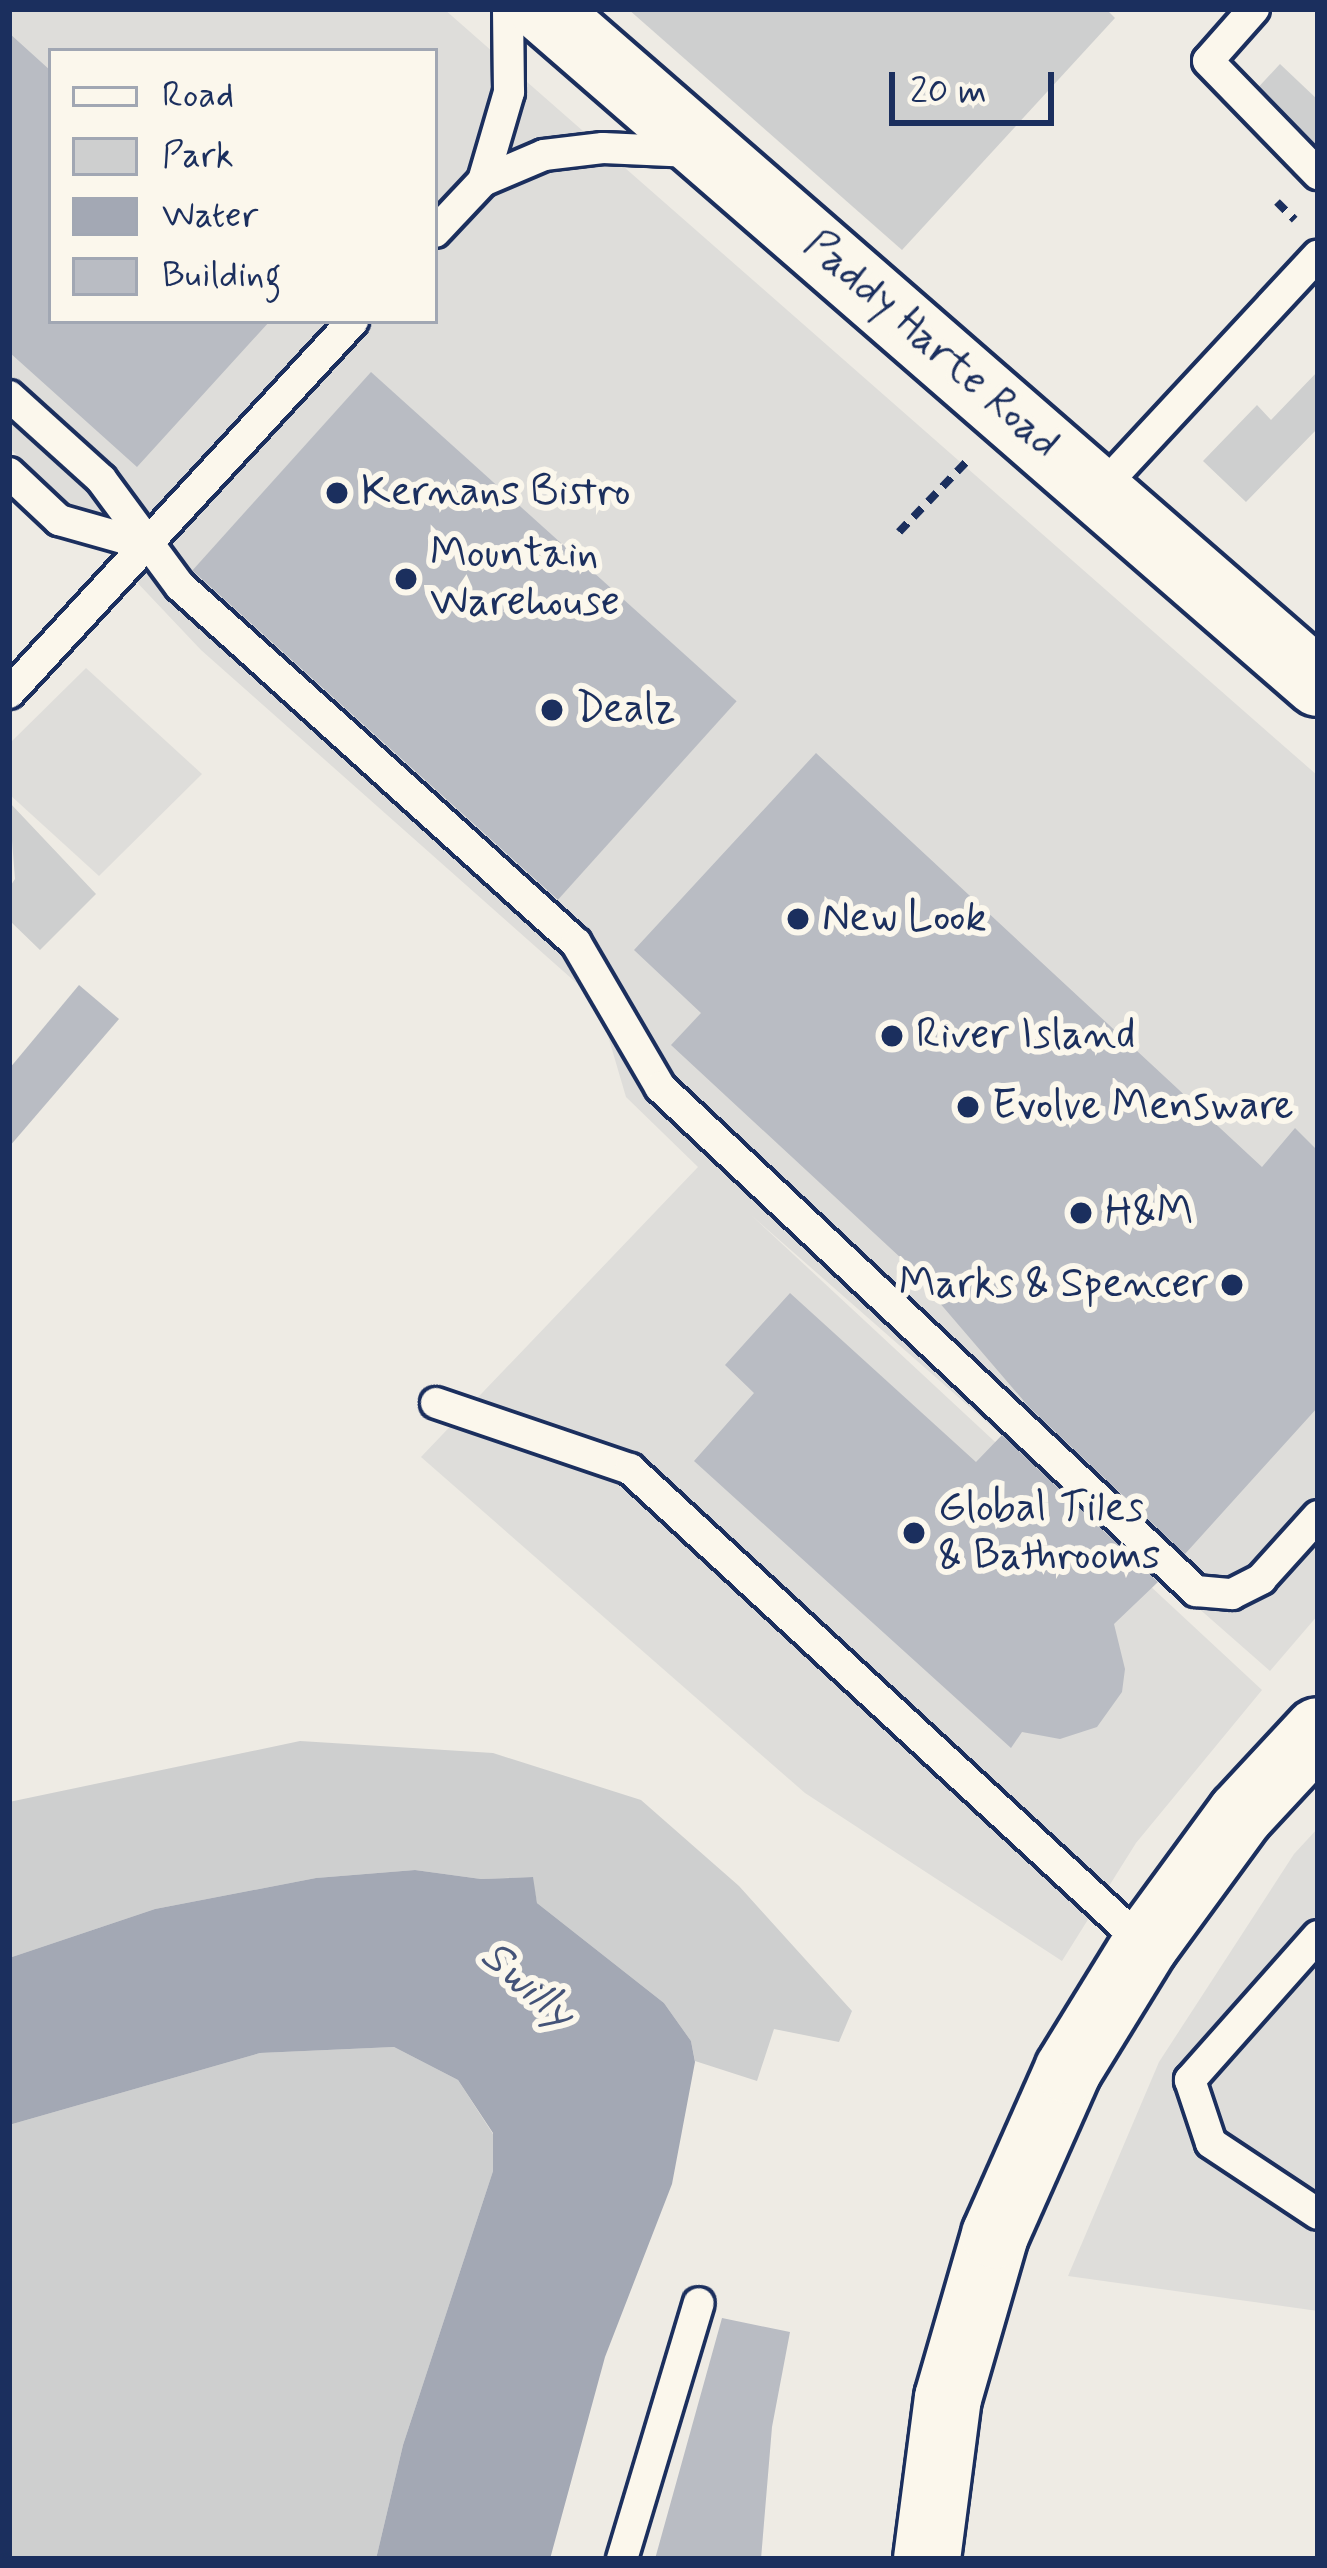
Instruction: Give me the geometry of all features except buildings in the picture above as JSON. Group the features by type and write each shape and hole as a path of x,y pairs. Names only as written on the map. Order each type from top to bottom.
{"main road":[{"name":"Paddy Harte Road","path":"542,9 1318,683"},
{"path":"927,2559 948,2398 995,2235 1068,2070 1145,1945 1241,1814 1318,1731"}],"lane":[{"path":"483,181 509,92 508,9"},
{"path":"1254,9 1208,61 1318,174"},
{"path":"438,229 483,181 544,155 578,149 710,154"},
{"path":"1098,492 1318,255"},
{"path":"9,693 151,546 350,324"},
{"path":"9,396 101,479 180,586 575,943 660,1087 1196,1591 1232,1594 1261,1579 1318,1516"},
{"path":"9,472 59,520 151,546"},
{"path":"436,1403 630,1469 1145,1945"},
{"path":"1318,1936 1190,2080 1210,2143 1318,2214"},
{"path":"622,2559 699,2303"}],"path":[{"path":"899,532 980,447"}],"shaded area":[{"path":"9,9 444,9 1318,776 1318,1615 1270,1671 751,1215 1262,1690 1136,1843 1062,1961 805,1793 421,1457 698,1167 626,1097 598,1002 201,650 9,447"},
{"path":"86,668 202,774 99,876 9,794 9,744"},
{"path":"1318,1828 1318,2311 1068,2276 1159,2062 1294,1854"}],"green space":[{"path":"628,9 1106,9 1115,18 902,250"},
{"path":"1280,64 1318,100 1318,155 1253,93"},
{"path":"1318,371 1318,428 1246,502 1203,461 1257,405 1271,420"},
{"path":"9,802 96,894 40,950 9,920 9,888 15,879"},
{"path":"300,1741 493,1753 641,1800 739,1886 852,2011 839,2042 774,2029 757,2081 695,2061 691,2041 664,2003 537,1903 532,1877 481,1879 415,1870 316,1878 155,1909 9,1958 9,1802"},
{"path":"394,2047 458,2080 493,2134 493,2171 403,2445 376,2559 9,2559 9,2125 260,2053"}],"water":[{"name":"Swilly","path":"415,1870 481,1879 533,1877 537,1903 664,2003 691,2041 695,2062 672,2184 605,2357 550,2559 376,2559 403,2445 493,2171 493,2133 458,2080 394,2047 260,2053 9,2125 9,1958 155,1909 316,1878"}],"place":[{"name":"Kernans Bistro","path":"337,493"},
{"name":"Mountain Warehouse","path":"406,579"},
{"name":"Dealz","path":"552,710"},
{"name":"New Look","path":"798,919"},
{"name":"River Island","path":"892,1036"},
{"name":"Evolve Mensware","path":"968,1107"},
{"name":"H&M","path":"1081,1213"},
{"name":"Marks & Spencer","path":"1232,1285"},
{"name":"Global Tiles & Bathrooms","path":"914,1533"}]}
